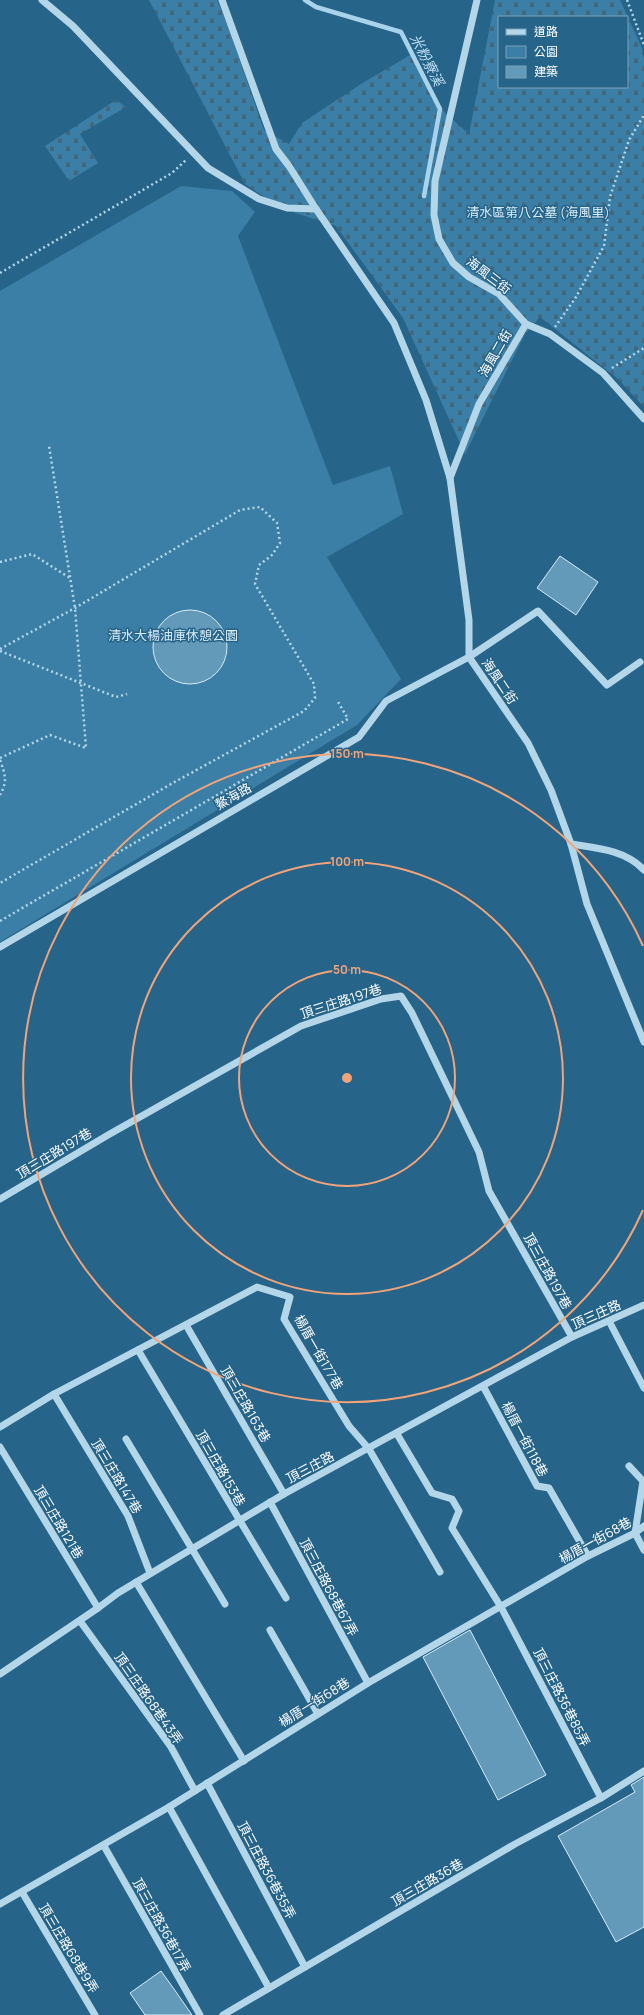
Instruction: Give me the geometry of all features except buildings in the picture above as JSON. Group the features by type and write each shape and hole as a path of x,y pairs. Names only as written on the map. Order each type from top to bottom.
{"street":[{"path":"42,0 73,26 208,168 259,199 287,208 316,210"},
{"path":"222,0 276,149 289,166 316,210 394,323 426,400 450,478"},
{"name":"海風三街","path":"477,0 435,181 434,215 438,239 453,263 469,277 499,294 526,324 550,334 603,373 644,419"},
{"name":"海風二街","path":"526,324 479,404 450,478 469,620 469,657 528,743 551,790 571,844 587,904 644,1042"},
{"name":"鰲海路","path":"0,947 359,737 386,701 469,657 538,611 607,685 640,662"},
{"path":"571,844 616,852 636,861 644,870"},
{"name":"頂三庄路197巷","path":"0,1199 108,1135 301,1026 381,999 401,996 412,1013 479,1152 489,1191 572,1337"},
{"name":"楊厝一街177巷","path":"0,1426 54,1394 257,1287 290,1296 284,1319 349,1426 369,1449 440,1572"},
{"name":"頂三庄路","path":"0,1674 80,1621 118,1593 270,1502 397,1434 572,1337 644,1305"},
{"path":"609,1321 644,1388"},
{"name":"頂三庄路163巷","path":"186,1325 284,1494"},
{"name":"頂三庄路153巷","path":"138,1350 238,1521 286,1598"},
{"name":"楊厝一街118巷","path":"483,1386 537,1486 549,1488 588,1556"},
{"name":"頂三庄路147巷","path":"54,1394 128,1516 150,1573"},
{"name":"頂三庄路36巷85弄","path":"397,1434 432,1493 452,1499 458,1511 452,1528 501,1607 601,1798"},
{"path":"126,1439 225,1604"},
{"name":"頂三庄路121巷","path":"0,1447 98,1608"},
{"path":"629,1466 643,1481 635,1533 644,1550"},
{"name":"頂三庄路68巷67弄","path":"270,1502 368,1683"},
{"name":"楊厝一街68巷","path":"0,1904 104,1846 196,1791 368,1683 588,1556 635,1533 644,1526"},
{"path":"136,1582 244,1761"},
{"name":"頂三庄路68巷43弄","path":"80,1621 171,1747 196,1791"},
{"path":"270,1630 318,1714"},
{"name":"頂三庄路36巷","path":"223,2015 515,1844 601,1798 644,1771"},
{"name":"頂三庄路36巷35弄","path":"207,1783 305,1967"},
{"path":"169,1807 269,1988"},
{"name":"頂三庄路36巷17弄","path":"104,1846 200,2015"},
{"name":"頂三庄路68巷9弄","path":"22,1892 95,2015"}],"path":[{"path":"627,0 644,45"},
{"path":"550,334 576,297 604,246 610,197 629,140 644,115"},
{"path":"0,273 172,174 193,153"},
{"path":"603,373 644,348"},
{"path":"0,795 5,786 6,778 0,759 50,735 86,748 75,608 49,446"},
{"path":"0,650 75,608 240,510 260,507 277,523 280,543 272,555 259,565 255,584 314,684 315,698 304,711 171,784 0,883"},
{"path":"0,562 32,554 70,578"},
{"path":"0,650 116,697 127,694"},
{"path":"0,921 348,719 337,700"}],"green space":[{"name":"清水區第八公墓 (海風里)","path":"149,0 217,0 226,21 264,130 289,144 302,123 361,84 412,54 445,113 469,134 495,0 620,0 627,16 498,16 498,88 628,88 628,17 642,48 644,59 644,407 618,379 540,317 525,334 465,454 403,318 336,226 283,209 245,184"},
{"path":"116,100 126,107 80,134 98,163 69,181 45,146"},
{"name":"清水大楊油庫休憩公園","path":"181,186 232,191 255,212 238,236 333,485 390,466 403,514 327,557 401,679 357,725 0,942 0,291"}],"waterway":[{"name":"米粉寮溪","path":"305,0 316,7 401,32 440,109 424,196"}]}
